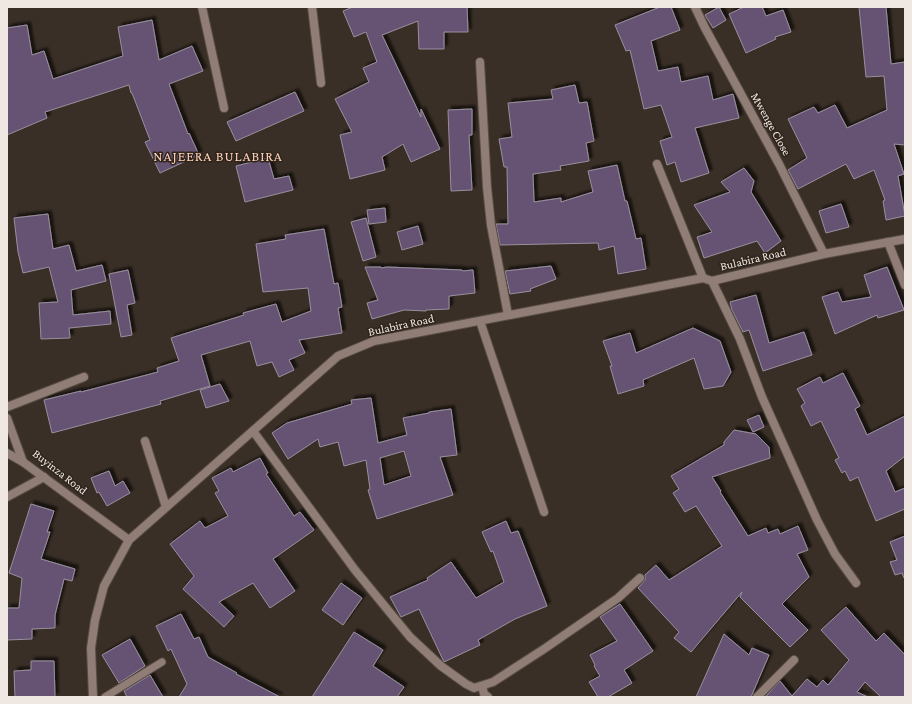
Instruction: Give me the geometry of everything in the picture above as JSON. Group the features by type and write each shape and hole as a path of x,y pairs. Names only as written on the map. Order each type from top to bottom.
{"street":[{"path":"202,7 224,108"},
{"path":"312,7 321,83"},
{"name":"Mwenge Close","path":"695,7 779,164 824,254"},
{"path":"480,62 487,187 491,225 508,315"},
{"path":"657,164 703,278"},
{"name":"Bulabira Road","path":"94,697 91,648 95,620 104,586 129,540 338,356 374,341 703,278 712,281 824,254 905,238"},
{"path":"888,242 905,285"},
{"path":"712,281 740,340 762,397 817,520 835,554 856,582"},
{"path":"480,321 544,512"},
{"path":"7,407 84,377"},
{"name":"Buyinza Road","path":"7,418 24,462 129,540"},
{"path":"253,431 355,570 410,637 441,666 474,688 493,682 544,649 618,598 640,578"},
{"path":"145,441 166,507"},
{"path":"7,453 24,462"},
{"path":"7,497 44,477"},
{"path":"757,697 794,660"},
{"path":"482,686 484,694 488,697"}],"lane":[{"path":"105,697 162,662"}],"building":[{"path":"353,7 467,7 468,32 444,32 444,49 419,49 418,21 382,35 421,117 421,109 440,149 411,162 403,144 382,157 385,170 350,179 340,135 352,132 335,99 369,82 363,68 377,62 366,32 354,37 343,11"},
{"path":"660,7 671,7 680,30 651,41 658,71 678,67 681,82 708,76 713,100 733,94 739,118 695,128 709,173 681,182 675,162 667,165 660,141 672,137 661,105 644,109 630,50 626,51 615,25"},
{"path":"719,7 726,20 713,28 705,15"},
{"path":"744,7 762,7 766,16 783,10 791,32 775,37 776,39 746,53 729,14"},
{"path":"859,7 886,7 891,64 905,62 905,145 894,144 904,174 898,176 905,216 886,220 883,201 885,200 874,170 854,179 846,164 798,189 788,170 807,158 788,119 814,107 818,113 835,105 847,128 887,110 884,76 866,77"},
{"path":"152,20 159,60 192,46 203,71 169,84 188,134 189,133 199,155 160,173 145,142 150,140 129,85 45,112 47,118 7,135 7,28 27,25 32,55 44,51 53,79 123,56 118,27"},
{"path":"575,85 579,103 587,102 594,141 586,143 589,161 560,166 561,170 533,174 534,202 561,198 561,202 593,192 588,171 617,165 625,201 627,201 636,239 641,238 646,269 618,274 614,246 599,250 598,243 500,245 496,224 508,224 507,167 504,167 499,139 512,137 508,103 553,99 551,90"},
{"path":"295,92 304,111 236,141 227,122"},
{"path":"472,109 472,135 469,135 472,190 451,191 448,110"},
{"path":"268,158 274,179 289,176 293,190 245,202 236,166"},
{"path":"744,168 754,181 751,192 781,241 765,253 757,241 704,258 697,237 712,232 694,205 730,192 721,182"},
{"path":"841,204 849,227 826,233 819,211"},
{"path":"385,208 386,222 369,224 367,210"},
{"path":"48,214 53,249 69,245 76,271 102,265 106,281 71,290 73,315 110,311 111,324 69,328 70,338 41,339 39,303 58,302 49,267 23,273 18,252 14,218"},
{"path":"366,218 376,257 363,261 351,222"},
{"path":"418,226 423,244 402,250 397,232"},
{"path":"324,229 334,284 338,283 342,307 338,308 342,333 299,340 305,353 289,360 294,370 279,377 272,362 257,366 250,341 201,355 210,386 160,401 161,404 52,433 44,400 158,372 157,368 179,361 171,338 244,315 243,313 276,304 282,322 311,311 308,288 263,292 256,244 286,239 285,235"},
{"path":"551,266 556,279 530,289 531,291 510,294 505,271"},
{"path":"365,267 463,271 473,270 475,293 449,296 449,309 426,311 404,310 372,319 367,303 378,300"},
{"path":"887,267 904,310 878,318 877,315 835,334 822,297 838,292 842,302 871,297 864,275"},
{"path":"128,270 135,303 127,305 132,335 121,337 109,274"},
{"path":"756,295 769,343 804,332 812,355 763,371 749,330 743,332 732,310 730,302"},
{"path":"693,328 720,341 731,372 723,386 704,389 694,358 643,380 644,386 618,394 610,366 612,366 603,341 630,333 636,353"},
{"path":"843,373 860,406 855,409 867,435 905,416 905,456 886,471 895,492 905,488 905,509 876,521 858,477 850,481 845,471 842,473 835,460 839,458 821,421 811,426 801,406 805,403 797,389 820,377 823,383"},
{"path":"220,384 229,401 206,408 200,390"},
{"path":"371,398 378,443 407,435 403,418 451,409 457,455 440,457 453,495 377,519 368,490 370,489 366,460 344,466 338,442 320,447 318,439 288,459 272,433 287,423 352,404 351,400","holes":["404,451 411,476 384,485 380,458"]},
{"path":"759,415 764,427 753,432 747,420"},
{"path":"734,430 756,434 769,447 770,458 712,477 748,536 766,528 768,533 778,529 780,534 798,526 808,550 797,554 809,577 782,604 808,630 790,647 740,597 742,592 691,652 674,638 679,632 638,588 645,580 645,575 656,565 669,580 722,546 696,506 685,512 673,493 679,489 671,476 724,445 724,442"},
{"path":"260,458 268,473 266,474 294,516 300,512 314,530 273,559 295,591 270,608 253,583 219,602 234,616 224,627 183,589 194,576 170,544 200,521 205,528 228,516 215,493 219,491 212,478 231,468 233,472"},
{"path":"109,471 115,486 123,481 130,493 107,506 99,492 97,493 91,478"},
{"path":"31,504 54,511 47,532 50,532 41,559 75,569 72,581 64,579 55,615 55,628 32,629 32,639 7,640 7,608 19,608 22,578 9,573"},
{"path":"506,521 511,533 518,531 547,606 515,619 478,640 480,645 444,662 419,609 401,617 390,597 428,580 427,578 451,562 476,598 504,582 493,551 491,552 482,532"},
{"path":"905,536 904,578 902,573 895,575 890,562 897,560 890,542"},
{"path":"341,583 362,598 343,625 322,610"},
{"path":"620,604 653,651 624,670 632,683 608,697 598,697 589,682 600,676 590,655 617,641 600,617"},
{"path":"846,607 876,641 884,633 905,655 905,697 881,697 865,682 857,692 868,697 765,697 780,681 792,696 807,679 817,687 823,680 828,685 849,660 821,630"},
{"path":"181,614 194,639 199,637 208,657 237,673 236,674 280,697 179,697 187,684 171,649 168,651 156,626"},
{"path":"354,632 383,650 373,666 404,687 397,697 312,697"},
{"path":"724,634 749,655 752,648 769,655 751,697 696,697"},
{"path":"130,639 145,666 119,683 102,655"},
{"path":"31,661 54,661 55,697 15,697 14,671 31,670"},
{"path":"150,675 163,697 127,697 124,691"}],"district":[{"name":"NAJEERA BULABIRA","path":"218,156"}]}
